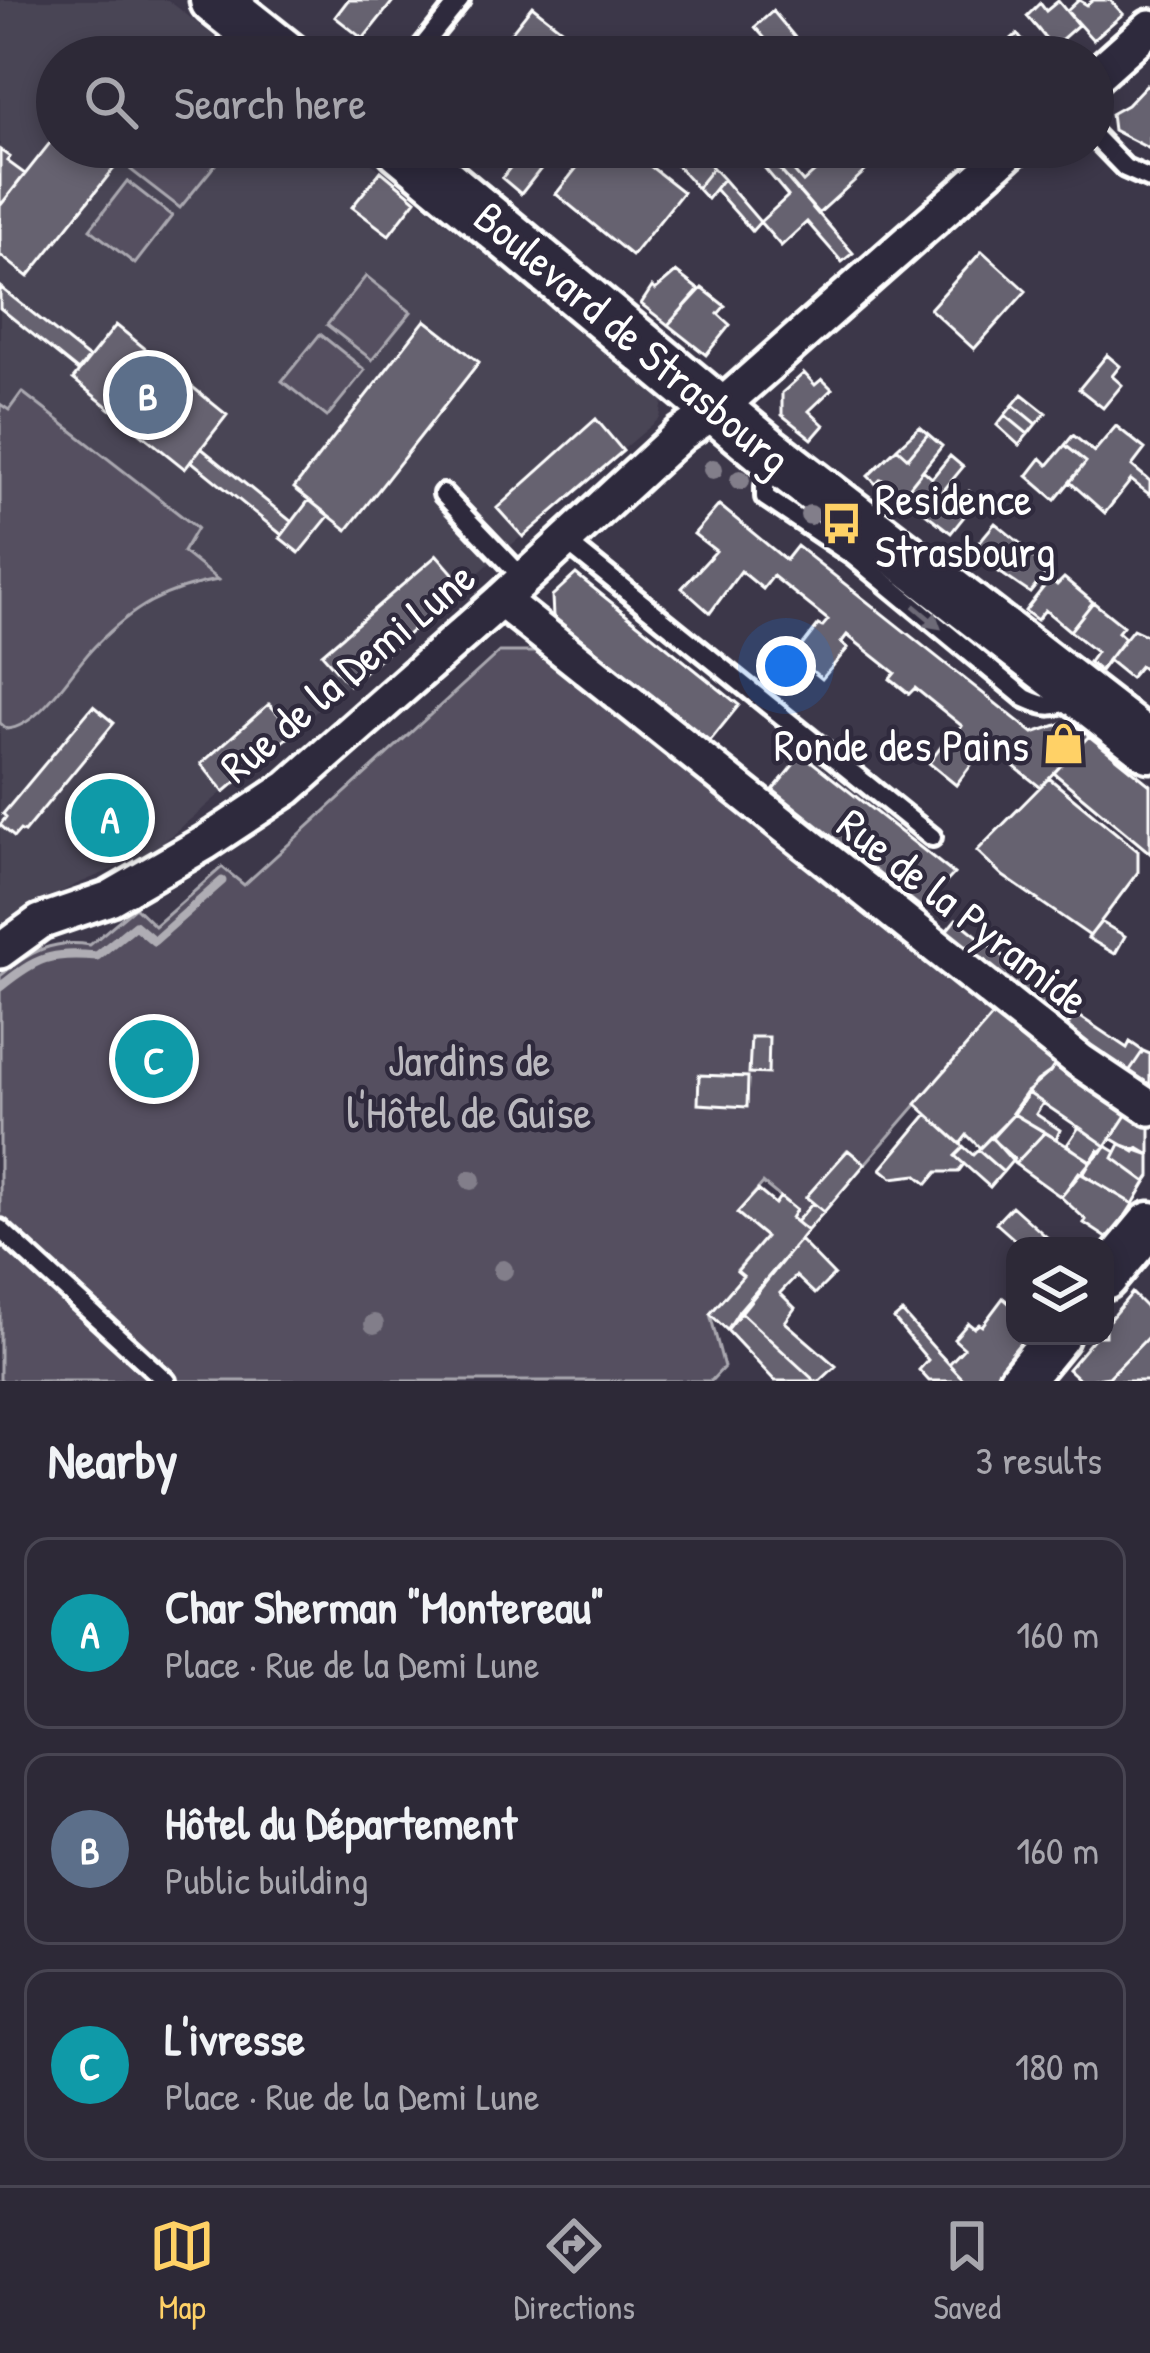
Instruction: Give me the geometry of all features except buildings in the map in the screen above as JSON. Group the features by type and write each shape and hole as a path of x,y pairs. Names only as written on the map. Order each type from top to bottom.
{"main road":[{"path":"215,0 260,36"},
{"name":"Boulevard de Strasbourg","path":"426,168 778,460 1150,747"}],"street":[{"path":"1143,0 1150,9"},
{"path":"1114,60 1150,28"},
{"name":"Rue de la Demi Lune","path":"0,950 40,922 110,898 287,788 513,590 681,434 717,410 991,168"},
{"name":"Rue de la Pyramide","path":"513,590 1080,1060 1150,1108"},
{"path":"1114,1267 1150,1224"},
{"path":"1020,1381 1050,1345"}],"lane":[{"path":"431,36 460,0"},
{"path":"1114,156 1126,168 1150,179"},
{"path":"443,494 513,590"},
{"path":"565,542 932,837"},
{"path":"0,1229 166,1381"}],"shaded area":[{"path":"0,0 168,0 213,36 36,36 36,168 377,168 664,396 660,418 151,853 0,923"}],"green space":[{"path":"133,168 212,168 180,208"},
{"path":"127,181 172,216 135,264 90,229"},
{"path":"366,276 411,312 372,360 327,325"},
{"path":"320,334 365,370 327,417 282,381"},
{"path":"22,392 197,528 183,552 218,580 182,589 137,610 95,646 43,708 20,726 7,729 0,723 0,404 9,410"},
{"name":"Jardins de l'Hôtel de Guise","path":"499,652 537,652 996,1012 865,1164 847,1150 807,1196 813,1203 796,1222 791,1218 796,1210 763,1183 738,1212 766,1237 737,1270 743,1276 710,1314 724,1367 711,1381 0,1381 0,976 42,949 90,945 135,907 155,926 222,867 244,885"}],"waterway":[{"path":"0,987 45,959 97,956 135,925 154,941 222,881"}],"place":[{"name":"Hôtel du Département","path":"148,395"},
{"name":"Residence Strasbourg","path":"841,524"},
{"name":"Ronde des Pains","path":"1063,744"},
{"name":"Char Sherman \"Montereau\"","path":"110,818"},
{"name":"L'ivresse","path":"154,1059"}]}
